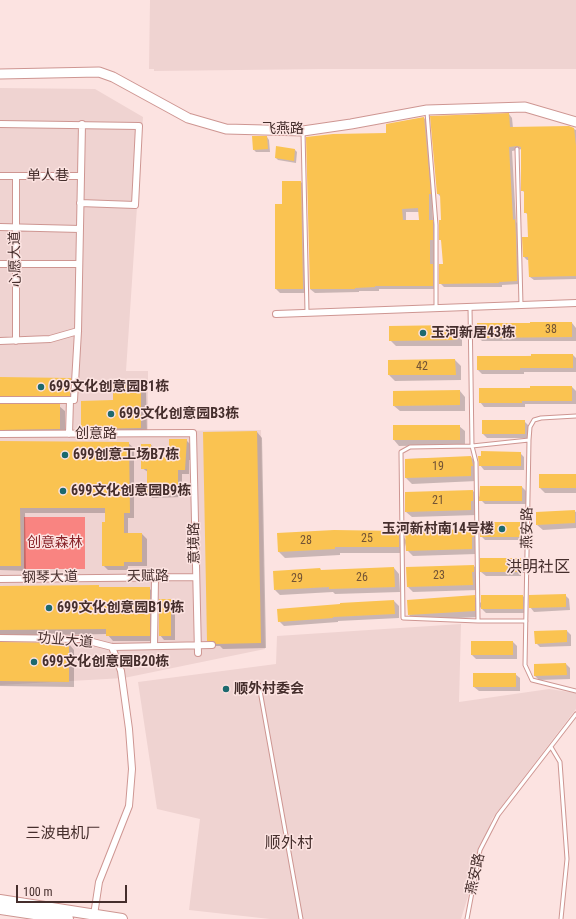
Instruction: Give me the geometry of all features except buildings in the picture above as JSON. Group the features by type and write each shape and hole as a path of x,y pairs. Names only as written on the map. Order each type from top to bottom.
{"main road":[{"path":"0,900 122,919"},
{"path":"0,909 68,919"}],"street":[{"name":"飞燕路","path":"0,74 99,72 113,77 188,118 226,129 303,130 350,124 427,110 525,107 576,122"},
{"path":"0,124 140,126 135,205 80,203"},
{"path":"0,400 74,400 78,331 82,124"},
{"name":"单人巷","path":"0,176 81,176"},
{"name":"心愿大道","path":"16,176 16,341"},
{"path":"0,228 80,229"},
{"path":"0,264 79,264"},
{"path":"276,314 576,303"},
{"path":"0,341 50,339 78,331"},
{"path":"69,434 70,400"},
{"name":"创意路","path":"0,434 193,433"},
{"name":"意境路","path":"193,433 198,653"},
{"path":"154,646 155,577"},
{"name":"天赋路","path":"99,578 196,577"},
{"name":"钢琴大道","path":"0,579 99,578"},
{"name":"功业大道","path":"0,638 81,640 112,647 212,645"},
{"path":"94,915 99,882 129,806 132,769 129,729 120,671 112,647"}],"lane":[{"path":"427,110 436,224 436,308"},
{"path":"303,130 307,312"},
{"path":"517,149 521,305"},
{"path":"470,307 472,446 476,462 478,621"},
{"name":"燕安路","path":"576,416 541,418 534,420 530,427 525,665 532,680 576,691"},
{"path":"526,621 403,618 401,452 410,447 472,446 529,440"},
{"path":"259,685 301,919"},
{"name":"燕安路","path":"467,919 480,850 498,815 576,714"},
{"path":"551,747 560,762 567,859 561,919"}],"shaded area":[{"path":"150,0 576,0 576,69 322,69 154,71 154,69 149,69"},
{"path":"0,88 95,89 143,117 126,371 148,371 148,431 261,430 265,649 124,678 0,685"},
{"path":"461,624 459,702 549,689 576,693 576,709 492,819 461,919 270,919 189,910 200,819 157,809 138,682 276,664 277,636"}],"green space":[{"name":"创意森林","path":"24,517 85,517 85,569 24,569"}],"place":[{"name":"玉河新居43栋","path":"423,333"},
{"name":"699文化创意园B1栋","path":"41,387"},
{"name":"699文化创意园B3栋","path":"111,414"},
{"name":"699创意工场B7栋","path":"65,455"},
{"name":"699文化创意园B9栋","path":"63,491"},
{"name":"玉河新村南14号楼","path":"502,529"},
{"name":"699文化创意园B19栋","path":"49,608"},
{"name":"699文化创意园B20栋","path":"34,662"},
{"name":"顺外村委会","path":"226,689"}],"district":[{"name":"洪明社区","path":"538,568"},
{"name":"三波电机厂","path":"63,834"},
{"name":"顺外村","path":"289,844"}]}
